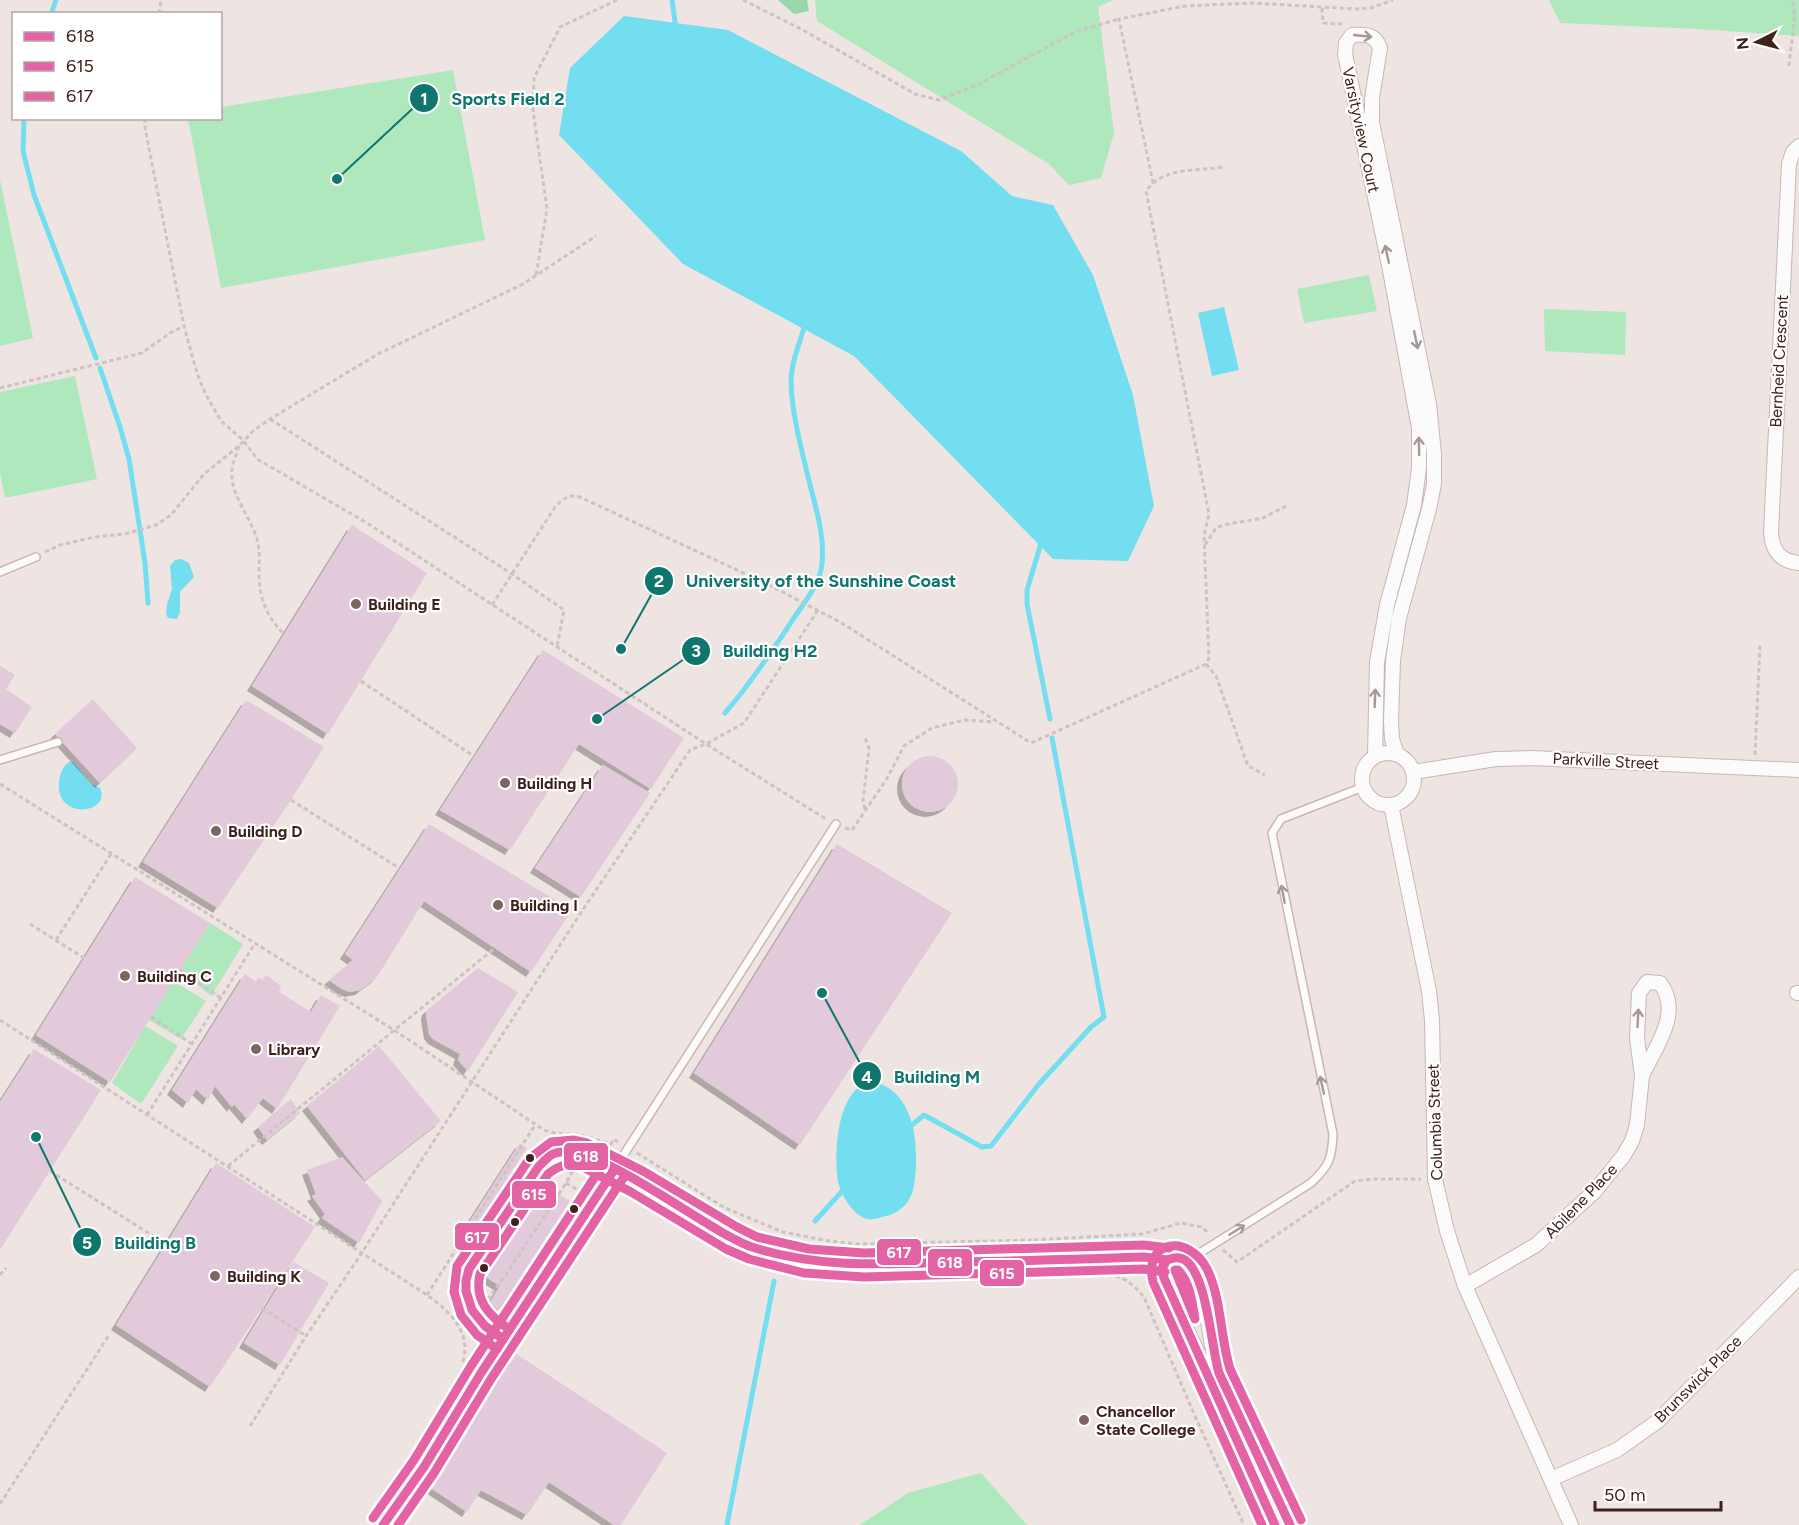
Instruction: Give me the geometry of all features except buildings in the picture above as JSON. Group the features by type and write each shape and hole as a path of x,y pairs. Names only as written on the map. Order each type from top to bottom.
{"street":[{"name":"Varsityview Court","path":"1366,123 1380,48 1377,40 1371,36 1352,35 1346,43 1345,54 1366,123 1402,306 1419,428 1419,468 1414,505 1387,605 1377,662 1375,756"},
{"name":"Bernheid Crescent","path":"1799,146 1793,152 1789,164 1771,532 1772,546 1777,553 1786,560 1799,563"},
{"name":"Varsityview Court","path":"1397,754 1392,739 1391,722 1393,661 1400,618 1434,484 1430,414 1402,306"},
{"path":"1414,505 1429,509"},
{"path":"1382,753 1397,754 1410,764 1413,772 1413,788 1404,800 1391,805 1382,805 1374,801 1363,787 1363,770 1375,756 1382,753"},
{"name":"Parkville Street","path":"1413,772 1496,759 1532,758 1799,770"},
{"name":"Columbia Street","path":"1391,805 1429,991 1432,1020 1435,1179 1447,1231 1465,1286 1571,1525"},
{"name":"Abilene Place","path":"1465,1286 1536,1245 1595,1191 1624,1155 1632,1141 1636,1125 1642,1076 1637,1038 1639,993 1647,982 1660,983 1666,991 1669,1020 1642,1076"},
{"path":"383,1525 424,1467 481,1373 614,1170"},
{"path":"1275,1525 1164,1278 1162,1268 1167,1260 1182,1258 1187,1262 1201,1290 1207,1309 1213,1351 1220,1373 1290,1525"},
{"name":"Brunswick Place","path":"1551,1479 1617,1450 1658,1421 1799,1277"}],"lane":[{"path":"0,572 36,557"},
{"path":"0,760 58,742"},
{"path":"1187,1262 1311,1183 1322,1172 1332,1155 1332,1134 1272,833 1281,819 1363,787"},
{"path":"614,1170 836,824"},
{"path":"503,1340 483,1327 472,1309 466,1291 466,1280 469,1269 539,1166 553,1154 573,1152 583,1154 637,1181 731,1238 779,1256 834,1264 1144,1257 1167,1260"}],"path":[{"path":"536,275 547,208 533,110 534,78 560,27 617,0"},
{"path":"743,0 801,29 915,94 939,100 979,84 1077,31 1119,19 1185,6 1254,3 1322,8 1371,8 1394,0"},
{"path":"1789,66 1794,29 1792,0"},
{"path":"1322,8 1323,23 1331,25 1348,23"},
{"path":"1119,19 1153,183"},
{"path":"145,120 184,326 205,393 221,421 243,440 257,459 367,523 706,744 836,824 852,830 886,780 904,746 932,728 965,720 995,722"},
{"path":"492,605 555,507 564,498 573,495 813,607 1031,743 1206,664 1209,658 1203,536 1209,514 1146,191 1163,175 1171,172 1224,167"},
{"path":"284,634 271,621 264,606 260,588 260,557 256,539 234,484 232,469 243,440 270,419 378,354 523,284 596,236"},
{"path":"0,388 142,353 184,326"},
{"path":"270,419 512,574 564,610 557,647"},
{"path":"36,557 60,545 156,525 171,515 204,474 239,446"},
{"path":"1204,546 1216,528 1263,518 1288,505"},
{"path":"250,1426 582,911 690,750 744,723 819,611"},
{"path":"1755,768 1760,644"},
{"path":"1206,664 1216,676 1248,766 1265,776"},
{"path":"361,681 475,757"},
{"path":"865,738 869,748 863,801 865,809"},
{"path":"0,784 254,945 394,1030 535,1125 554,1133 589,1137 610,1144 614,1139 725,1208 783,1232 859,1244 1034,1240 1036,1272 1041,1277 1101,1275 1118,1277 1134,1285 1144,1297 1244,1525"},
{"path":"291,800 399,868"},
{"path":"56,940 111,854"},
{"path":"30,924 84,958"},
{"path":"147,1115 254,945"},
{"path":"228,1166 495,948"},
{"path":"180,970 221,998"},
{"path":"151,1017 192,1044"},
{"path":"0,1020 445,1308 461,1330 465,1340 466,1352 463,1361 481,1373"},
{"path":"427,1295 535,1125"},
{"path":"454,1320 487,1301 566,1184 572,1173 574,1135"},
{"path":"50,1171 166,1244"},
{"path":"0,1275 6,1268"},
{"path":"262,1308 306,1336"},
{"path":"0,1504 109,1335"}],"green space":[{"path":"778,0 807,0 809,11 794,14"},
{"path":"815,0 1113,0 1098,7 1114,133 1101,178 1069,185 1049,164 817,21"},
{"path":"1549,0 1799,0 1799,36 1560,23"},
{"path":"453,70 485,240 221,288 188,120 222,120 222,107"},
{"path":"0,180 33,338 0,346"},
{"path":"1369,275 1377,311 1304,323 1297,289"},
{"path":"1544,309 1626,312 1625,355 1545,351"},
{"path":"75,376 97,479 5,498 0,472 0,392"},
{"path":"210,923 243,944 211,996 180,970"},
{"path":"173,981 206,1001 181,1039 149,1020"},
{"path":"145,1026 178,1046 141,1104 112,1083"},
{"path":"981,1473 1027,1525 860,1525 908,1493"}],"water":[{"path":"624,16 728,30 961,151 1012,196 1053,205 1093,275 1133,395 1154,506 1128,561 1053,559 854,356 683,264 559,135 570,68"},
{"path":"1224,307 1239,370 1212,376 1198,313"},
{"path":"181,559 189,563 194,577 180,592 180,612 177,619 168,618 167,604 172,589 170,566 175,560"},
{"path":"69,762 73,762 91,784 100,788 102,797 98,804 82,809 73,808 65,803 60,795 59,782 63,768"},
{"path":"879,1083 899,1097 910,1118 915,1142 916,1166 913,1189 906,1204 886,1216 870,1219 858,1215 846,1201 839,1185 836,1160 842,1114 848,1101 855,1090 865,1084"}],"waterway":[{"path":"52,12 56,0"},
{"path":"672,0 676,29"},
{"path":"24,120 23,151 34,195 96,358"},
{"path":"725,713 760,668 808,597 821,570 823,550 820,529 798,436 791,382 792,367 805,324"},
{"path":"100,368 129,459 145,563 148,603"},
{"path":"1042,540 1027,590 1027,604 1050,719"},
{"path":"907,1129 924,1115 982,1147 991,1146 1039,1084 1091,1027 1104,1017 1052,738"},
{"path":"815,1221 846,1187"},
{"path":"727,1525 774,1281"}],"transit line":[{"name":"617","path":"497,1349 477,1335 461,1315 454,1292 457,1266 530,1158 551,1142 573,1140 587,1143 643,1171 757,1237 809,1249 864,1253 1144,1245 1169,1248"},
{"name":"618","path":"503,1339 485,1326 472,1310 466,1291 469,1269 539,1166 553,1154 571,1152 595,1159 623,1172 735,1239 780,1255 856,1264 1144,1257 1167,1260"},
{"name":"617","path":"373,1518 414,1460 471,1366 604,1163"},
{"name":"615","path":"509,1329 489,1313 481,1299 480,1274 548,1174 559,1167 570,1164 579,1165 631,1192 726,1249 749,1259 804,1273 864,1277 1143,1269 1165,1272"},
{"name":"618","path":"383,1525 424,1467 481,1373 614,1170"},
{"name":"615","path":"398,1525 434,1473 491,1379 624,1177"},
{"name":"617","path":"1262,1525 1153,1282 1152,1268 1155,1257 1161,1250 1170,1246 1190,1250 1207,1269 1216,1293 1230,1369 1301,1520"},
{"name":"618","path":"1275,1525 1164,1278 1162,1268 1167,1260 1174,1258 1185,1260 1198,1280 1219,1373 1290,1525"},
{"name":"615","path":"1175,1270 1178,1270 1188,1286 1195,1319 1175,1270"}],"place":[{"name":"Sports Field 2","path":"337,179"},
{"name":"Building E","path":"356,604"},
{"name":"University of the Sunshine Coast","path":"621,649"},
{"name":"Building H2","path":"597,719"},
{"name":"Building H","path":"505,783"},
{"name":"Building D","path":"216,831"},
{"name":"Building I","path":"498,905"},
{"name":"Building C","path":"125,976"},
{"name":"Building M","path":"822,993"},
{"name":"Library","path":"256,1049"},
{"name":"Building B","path":"36,1137"},
{"name":"Building K","path":"215,1276"},
{"name":"Chancellor State College","path":"1084,1420"}]}
